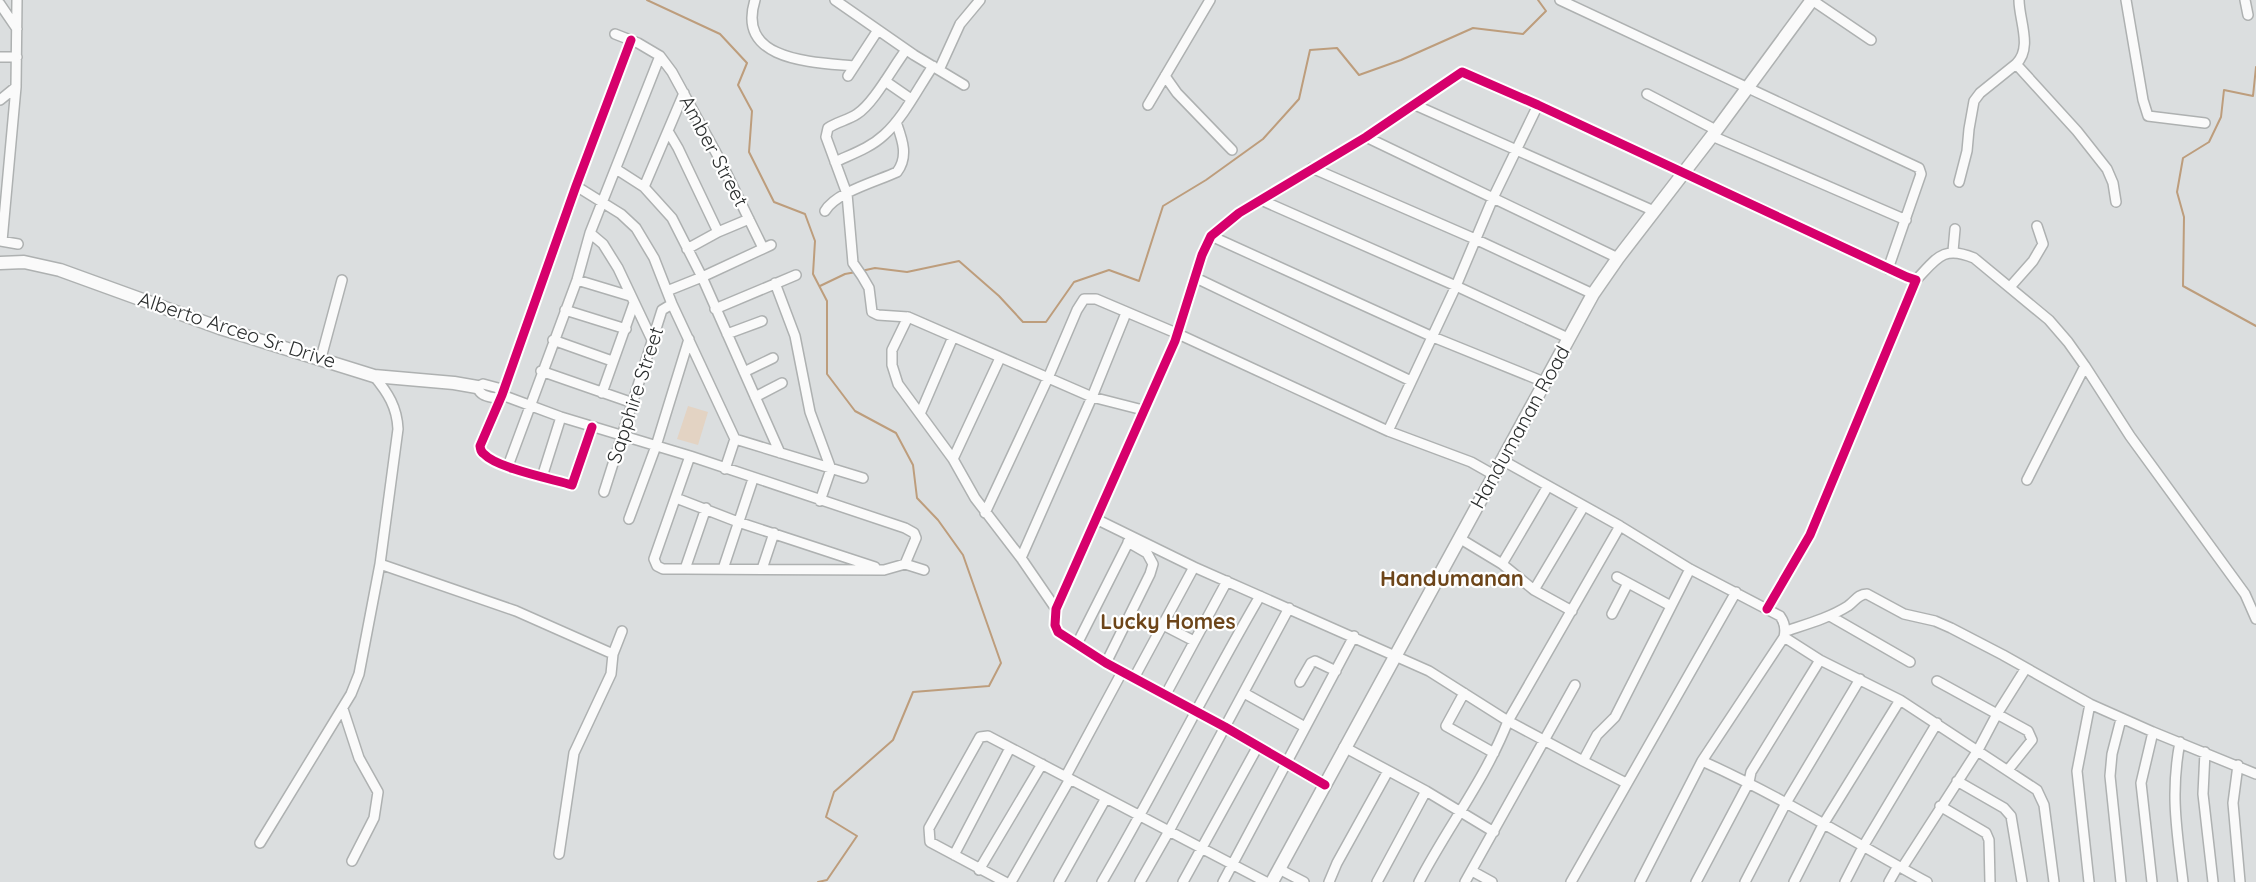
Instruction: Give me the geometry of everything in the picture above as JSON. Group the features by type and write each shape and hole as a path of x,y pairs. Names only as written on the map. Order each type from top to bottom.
{"street":[{"path":"17,0 16,87 1,241 18,244"},
{"path":"755,0 751,21 754,32 766,48 790,56 853,66"},
{"path":"835,0 906,50 964,84"},
{"path":"835,162 875,142 896,122 936,68 960,24 980,0"},
{"path":"1148,105 1210,0"},
{"path":"1560,0 1919,168 1921,174 1888,269"},
{"path":"1812,0 1871,40"},
{"name":"Handumanan Road","path":"1272,882 1593,294 1812,0"},
{"path":"1959,182 1967,151 1974,101 1980,93 2020,60 2025,49 2019,0"},
{"path":"2126,0 2143,100 2148,116 2205,123"},
{"path":"2245,0 2248,15"},
{"path":"0,4 17,29"},
{"path":"848,76 878,30"},
{"path":"508,466 541,371 577,280 590,232 660,56 615,34"},
{"path":"592,427 572,485 508,466 481,452 480,446 502,395 576,186 631,40"},
{"path":"906,50 859,113 828,128 826,137 847,194 853,263 869,288 872,312 878,315 908,317 1092,398 1143,410"},
{"name":"Amber Street","path":"660,56 684,93 749,219 767,247 702,277"},
{"path":"0,57 17,57"},
{"path":"2016,64 2077,131 2107,169 2113,183 2116,202"},
{"path":"1324,784 1166,694 1106,663 1058,632 1055,625 1056,609 1175,341 1202,255 1212,236 1239,213 1366,138 1464,71 1916,280"},
{"path":"1165,76 1177,93 1232,150"},
{"path":"885,81 911,99"},
{"path":"0,100 16,87"},
{"path":"644,187 684,93"},
{"path":"1647,94 1714,133 1906,220"},
{"path":"1415,105 1654,211"},
{"path":"1388,431 1456,286 1493,198 1538,105"},
{"path":"825,211 829,204 847,194 897,172 904,158 903,142 896,122"},
{"path":"668,131 678,147 718,232"},
{"path":"1366,138 1618,258"},
{"path":"1312,168 1475,239 1593,294"},
{"path":"616,169 644,187 672,218 702,277 780,453"},
{"path":"576,186 621,214 636,228 654,258 672,304 735,439 725,469"},
{"path":"1262,200 1568,338"},
{"path":"687,249 718,232 749,219"},
{"path":"2010,287 2040,252 2043,244 2037,226"},
{"path":"1953,251 1955,229"},
{"path":"590,232 609,253 653,342"},
{"path":"1212,236 1432,337 1544,382"},
{"path":"1767,609 1809,535 1916,280 1933,263 1953,251 1974,258 2049,320 2085,366 2130,436 2244,594 2256,619"},
{"name":"Alberto Arceo Sr. Drive","path":"0,263 24,262 60,270 220,328 374,376 477,387"},
{"path":"715,309 796,275"},
{"path":"667,291 702,277"},
{"path":"1196,278 1411,381"},
{"path":"321,358 342,280"},
{"path":"577,280 632,300"},
{"path":"775,283 795,336 810,412 831,469 820,501"},
{"path":"985,513 1084,299 1096,299 1176,333 1388,431 1471,462 1494,475"},
{"path":"602,393 612,361 626,330 632,300"},
{"name":"Sapphire Street","path":"604,492 662,310 672,304"},
{"path":"565,310 626,330"},
{"path":"1021,558 1092,398 1126,313"},
{"path":"908,317 892,350 892,365 898,384 954,459 962,478 985,513 1021,558 1056,609"},
{"path":"727,334 762,321"},
{"path":"920,414 953,337"},
{"path":"629,519 656,446 689,339"},
{"path":"553,340 612,361"},
{"path":"744,372 773,358"},
{"path":"954,459 1000,358"},
{"path":"2027,480 2085,366"},
{"path":"541,371 633,403"},
{"path":"260,843 343,709 359,674 380,564 398,429 398,414 389,394 374,376"},
{"path":"755,397 782,383"},
{"path":"477,387 485,396 495,398 502,395 561,417 690,456 905,528 914,533 916,538 905,564"},
{"path":"542,477 561,417"},
{"path":"735,439 863,478"},
{"path":"690,456 654,559 657,566 663,569 884,570 905,564 924,570"},
{"path":"1502,460 1620,526 1690,569 1780,616 1784,621 1785,634 1820,660 1900,700 2037,790 2041,796 2054,882"},
{"path":"723,569 753,478"},
{"path":"1502,564 1548,486"},
{"path":"676,498 738,522 884,570"},
{"path":"1534,590 1584,506"},
{"path":"685,570 706,508"},
{"path":"1096,519 1130,539 1395,654 1429,671 1508,721 1626,783"},
{"path":"1419,882 1494,753 1508,721 1620,526"},
{"path":"762,570 774,533"},
{"path":"1459,538 1502,564 1534,590 1572,611"},
{"path":"1077,644 1130,539"},
{"path":"1106,663 1153,564 1147,553 1130,539"},
{"path":"380,564 516,611 613,654"},
{"path":"1134,678 1194,567"},
{"path":"1583,761 1597,735 1616,717 1690,569"},
{"path":"1617,577 1671,606"},
{"path":"1166,694 1227,581"},
{"path":"1612,614 1629,583"},
{"path":"1573,881 1626,783 1736,592"},
{"path":"1640,882 1702,760 1785,634 1830,616 1849,605 1861,594 1867,594 1904,614 1935,621 1951,628 2090,704 2256,774"},
{"path":"1102,882 1141,816 1195,712 1260,596"},
{"path":"1140,882 1289,608"},
{"path":"1830,616 1910,662"},
{"path":"1163,625 1194,641"},
{"path":"559,854 574,753 611,674 613,654 622,631"},
{"path":"1223,882 1354,636"},
{"path":"1696,882 1749,782 1751,772 1820,660"},
{"path":"1300,682 1311,663 1315,662 1336,671"},
{"path":"1889,882 1978,750 2026,668"},
{"path":"1011,882 1122,672"},
{"path":"1745,882 1786,802 1860,679"},
{"path":"1937,681 2028,731 2032,736 2027,747 2008,770"},
{"path":"1465,882 1575,685"},
{"path":"1244,693 1305,728"},
{"path":"1464,693 1446,726 1494,753"},
{"path":"1794,882 1824,823 1900,700"},
{"path":"2089,882 2077,771 2090,704"},
{"path":"343,709 359,758 378,792 374,818 352,861"},
{"path":"2121,718 2112,754 2110,776 2121,882"},
{"path":"1845,882 1864,845 1937,723"},
{"path":"2152,882 2141,783 2153,732"},
{"path":"1005,882 930,842 929,828 980,737 988,736 1266,882"},
{"path":"2180,742 2175,769 2174,805 2183,882"},
{"path":"1183,882 1258,746"},
{"path":"1344,747 1426,791 1494,832"},
{"path":"954,855 1010,748"},
{"path":"2205,752 2203,794 2212,882"},
{"path":"1702,760 1786,802 1927,882"},
{"path":"980,870 1042,764"},
{"path":"2238,765 2233,803 2240,882"},
{"path":"1329,882 1337,862 1388,771"},
{"path":"1957,781 2004,808 2011,816 2014,823 2022,882"},
{"path":"1377,882 1426,791"},
{"path":"1059,882 1106,798"},
{"path":"1940,806 1986,833 1989,840 1990,882"},
{"path":"1279,869 1304,882"},
{"path":"1472,871 1492,882"}],"shaded area":[{"path":"688,406 708,412 698,445 677,439"}],"waterway":[{"path":"647,0 720,34 747,63 738,85 752,111 749,152 774,202 805,214 815,241 813,274 827,301 827,374 855,411 896,433 913,465 917,498 938,520 963,555 1001,663 989,686 913,692 893,740 834,792 826,817 857,836 827,880 818,882"},
{"path":"861,271 875,268 907,272 959,261 999,296 1023,322 1046,322 1074,282 1109,270 1139,281 1163,206 1206,180 1263,139 1299,99 1310,50 1337,48 1359,75 1401,60 1473,28 1523,34 1546,11 1538,0"},
{"path":"2256,67 2253,96 2224,90 2221,117 2209,142 2183,158 2177,192 2184,217 2183,286 2256,326"},
{"path":"820,286 845,274 856,272"}],"cycle path":[{"path":"592,427 572,485 500,464 483,453 480,446 502,395 576,186 631,40"},
{"path":"1325,785 1225,727 1106,663 1058,632 1055,625 1056,609 1175,341 1202,255 1211,236 1239,213 1366,137 1462,72 1916,280 1810,535 1767,609"}],"district":[{"name":"Handumanan","path":"1452,578"},
{"name":"Lucky Homes","path":"1168,622"}]}
